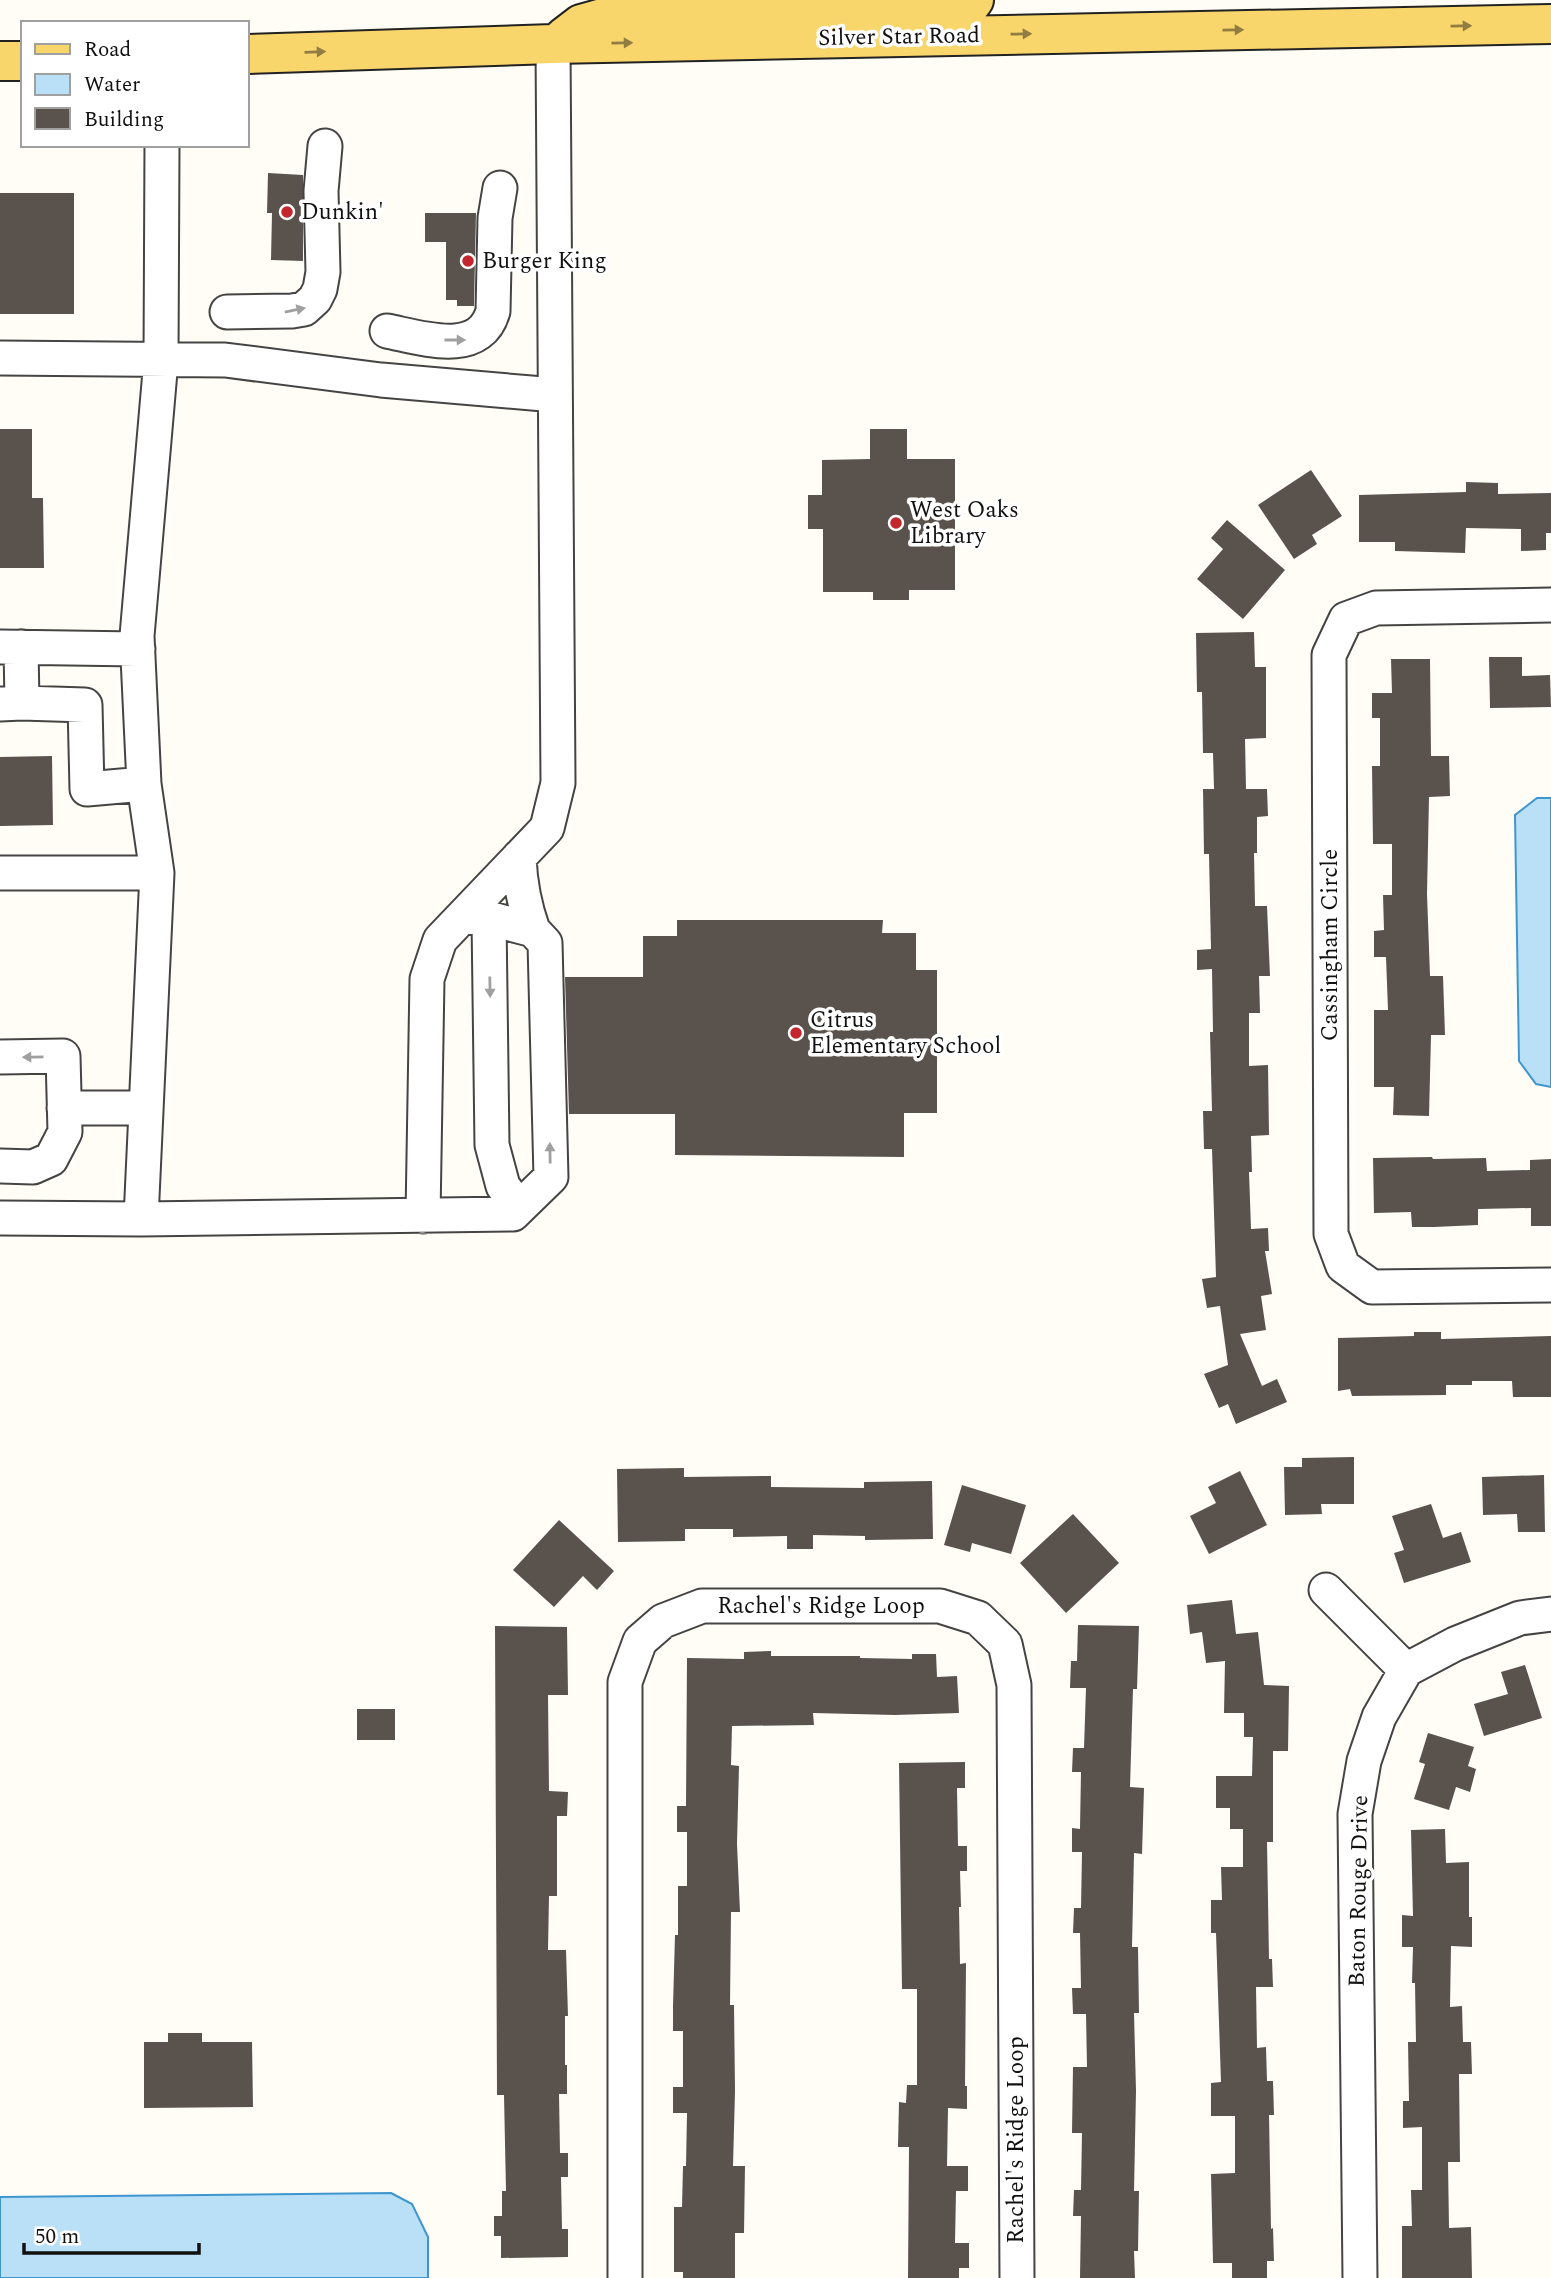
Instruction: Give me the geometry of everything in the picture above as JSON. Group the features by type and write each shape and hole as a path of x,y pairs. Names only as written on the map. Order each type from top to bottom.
{"main road":[{"path":"553,44 581,24 617,14 971,4 974,0"},
{"name":"Silver Star Road","path":"248,54 1544,17"},
{"path":"0,61 21,61"}],"street":[{"path":"424,1216 427,979 440,940 476,919 519,857 547,828 558,783 553,44"},
{"path":"227,312 292,311 304,309 315,299 323,272 321,191 325,146"},
{"path":"141,1219 157,873 144,784 138,649 161,360 162,147"},
{"path":"387,331 428,339 462,341 474,337 487,325 493,311 495,218 500,188"},
{"path":"0,358 225,360 381,380 555,395"},
{"name":"Cassingham Circle","path":"1551,605 1376,608 1346,619 1329,655 1329,668 1331,1234 1343,1266 1373,1287 1551,1285"},
{"path":"138,649 10,647 11,704 85,705 88,789 144,784"},
{"path":"0,1218 513,1214 551,1177 545,943 533,930 525,907 519,857"},
{"path":"0,873 157,873"},
{"path":"476,919 533,930"},
{"path":"476,919 492,1145 503,1186 519,1208"},
{"path":"0,1057 63,1056 65,1132 51,1159 33,1167 0,1166"},
{"path":"64,1108 146,1108"},
{"path":"1326,1590 1406,1670 1455,1644 1520,1618 1551,1614"},
{"name":"Rachel's Ridge Loop","path":"625,2278 625,1682 640,1641 663,1621 702,1606 940,1606 978,1618 1005,1644 1013,1685 1017,2278"},
{"name":"Baton Rouge Drive","path":"1360,2278 1355,1814 1364,1761 1379,1717 1406,1670"}],"water":[{"path":"1537,798 1551,798 1551,1087 1536,1084 1519,1061 1515,815"},
{"path":"391,2193 412,2204 428,2237 428,2278 0,2278 0,2197"}],"building":[{"path":"268,173 303,175 303,261 271,260 272,213 267,213"},
{"path":"0,193 74,193 74,314 0,314"},
{"path":"425,213 476,213 474,306 457,306 457,300 446,300 446,242 425,242"},
{"path":"0,429 32,429 32,498 43,498 44,568 0,568"},
{"path":"870,429 907,429 907,459 955,459 955,590 909,590 909,600 873,600 873,592 823,592 823,529 808,529 808,495 822,495 822,460 870,459"},
{"path":"1311,470 1342,516 1312,535 1317,544 1294,559 1258,505"},
{"path":"1466,482 1498,483 1498,494 1551,493 1551,533 1546,533 1546,550 1521,551 1521,529 1466,528 1465,553 1395,551 1395,542 1359,542 1359,495 1466,492"},
{"path":"1227,520 1285,570 1243,619 1197,579 1223,549 1211,538"},
{"path":"1254,632 1255,667 1266,667 1266,738 1245,739 1246,789 1267,789 1268,816 1257,817 1257,853 1254,853 1255,906 1267,906 1270,976 1259,976 1260,1013 1249,1013 1249,1066 1268,1065 1269,1135 1251,1136 1252,1172 1249,1172 1251,1229 1268,1228 1269,1251 1265,1251 1272,1294 1261,1296 1266,1330 1240,1334 1262,1386 1277,1379 1287,1402 1236,1424 1228,1404 1219,1408 1204,1374 1228,1365 1220,1306 1207,1308 1202,1279 1216,1277 1212,1149 1204,1149 1203,1111 1212,1111 1212,969 1197,970 1197,950 1211,949 1209,854 1204,854 1203,789 1214,789 1213,753 1203,753 1202,692 1197,692 1196,633"},
{"path":"1489,657 1522,657 1522,676 1550,675 1551,707 1490,708"},
{"path":"1391,659 1430,659 1431,756 1449,756 1450,796 1429,797 1427,894 1430,976 1443,976 1445,1035 1431,1035 1429,1116 1393,1115 1394,1087 1374,1087 1374,1010 1388,1010 1386,957 1374,957 1374,931 1384,930 1383,895 1392,895 1392,844 1373,844 1372,766 1380,766 1380,718 1372,718 1372,693 1392,693"},
{"path":"52,756 53,825 0,826 0,757"},
{"path":"677,920 883,920 882,933 916,933 916,970 937,970 937,1113 904,1113 904,1157 675,1155 675,1114 569,1114 565,977 643,977 643,936 677,936"},
{"path":"1373,1158 1486,1158 1487,1171 1530,1170 1530,1160 1551,1159 1551,1226 1531,1226 1531,1208 1478,1209 1478,1225 1434,1227 1412,1227 1411,1212 1374,1213"},
{"path":"1414,1332 1441,1332 1441,1339 1551,1336 1551,1397 1513,1397 1512,1381 1472,1381 1472,1385 1446,1385 1446,1395 1352,1396 1350,1389 1338,1391 1338,1338 1414,1336"},
{"path":"1354,1457 1354,1504 1321,1504 1322,1514 1285,1515 1284,1467 1302,1467 1302,1458"},
{"path":"684,1468 684,1477 771,1476 771,1487 864,1488 864,1482 932,1481 933,1539 865,1540 865,1536 813,1535 813,1549 787,1549 787,1536 733,1537 733,1529 685,1529 685,1541 618,1542 617,1469"},
{"path":"1240,1471 1267,1525 1209,1554 1190,1516 1216,1503 1208,1487"},
{"path":"1544,1475 1545,1532 1518,1532 1517,1514 1483,1515 1482,1477"},
{"path":"962,1485 1026,1505 1011,1554 972,1543 970,1552 944,1545"},
{"path":"1431,1504 1443,1538 1461,1532 1471,1562 1404,1583 1394,1553 1404,1550 1392,1516"},
{"path":"1073,1514 1119,1563 1066,1613 1020,1563"},
{"path":"559,1520 614,1571 597,1590 583,1576 554,1607 513,1570"},
{"path":"1232,1600 1236,1634 1258,1632 1264,1685 1289,1686 1288,1751 1273,1751 1273,1842 1267,1842 1269,1959 1272,1959 1273,1987 1256,1987 1257,2048 1266,2047 1267,2081 1273,2081 1274,2115 1269,2115 1274,2261 1267,2261 1267,2278 1232,2278 1232,2263 1213,2263 1211,2174 1235,2173 1235,2116 1211,2116 1211,2083 1221,2082 1216,1933 1211,1933 1211,1900 1222,1900 1221,1867 1243,1867 1243,1829 1230,1829 1230,1808 1216,1808 1216,1776 1252,1776 1253,1737 1244,1737 1244,1713 1224,1713 1225,1661 1206,1663 1202,1632 1190,1634 1187,1605"},
{"path":"1078,1625 1139,1626 1137,1689 1133,1689 1130,1787 1144,1788 1142,1854 1134,1853 1132,1947 1138,1947 1139,2013 1134,2013 1134,2191 1139,2191 1138,2251 1134,2251 1135,2278 1080,2278 1081,2216 1073,2216 1074,2190 1081,2190 1082,2133 1072,2133 1073,2067 1087,2067 1086,2014 1073,2014 1072,1988 1081,1988 1080,1933 1073,1933 1074,1908 1081,1908 1082,1852 1072,1852 1072,1828 1080,1829 1081,1772 1072,1772 1073,1748 1084,1748 1086,1688 1070,1688 1071,1661 1077,1661"},
{"path":"495,1626 567,1627 568,1695 548,1695 549,1791 568,1792 567,1816 557,1816 557,1896 549,1896 548,1950 566,1950 567,2094 559,2094 560,2153 568,2153 568,2177 561,2177 562,2229 568,2229 568,2257 501,2258 501,2236 494,2236 494,2216 502,2216 502,2191 506,2191 504,2095 497,2095"},
{"path":"771,1651 771,1656 912,1659 912,1654 936,1654 937,1677 957,1676 959,1713 813,1713 814,1725 732,1726 731,1765 739,1766 737,1844 740,1912 731,1912 730,2005 734,2005 735,2091 733,2166 745,2166 744,2233 735,2233 735,2278 683,2278 683,2272 674,2272 674,2207 682,2207 687,2113 673,2113 673,2087 683,2087 683,2031 673,2031 673,2006 678,1886 687,1886 687,1832 677,1832 677,1806 686,1806 687,1658 744,1659 744,1652"},
{"path":"1525,1665 1542,1718 1484,1736 1474,1704 1508,1694 1501,1672"},
{"path":"357,1709 395,1709 395,1740 357,1740"},
{"path":"1428,1733 1474,1747 1468,1766 1476,1769 1470,1792 1456,1787 1449,1810 1414,1799 1425,1764 1419,1762"},
{"path":"965,1762 965,1788 957,1788 958,1846 967,1846 967,1871 960,1871 959,1907 960,1964 966,1963 967,2109 948,2108 947,2166 968,2166 968,2191 956,2191 955,2243 969,2243 969,2268 959,2268 959,2278 908,2278 909,2147 898,2147 899,2102 906,2103 907,2085 917,2085 917,1989 902,1989 899,1763"},
{"path":"1445,1829 1446,1863 1469,1862 1472,1947 1451,1946 1450,2007 1462,2006 1463,2042 1471,2042 1472,2074 1459,2074 1460,2162 1448,2162 1449,2228 1471,2227 1472,2278 1402,2278 1402,2226 1412,2226 1411,2190 1422,2190 1422,2127 1403,2128 1403,2101 1409,2101 1408,2042 1416,2042 1415,1983 1412,1983 1413,1947 1402,1947 1402,1915 1413,1916 1411,1830"},
{"path":"168,2033 202,2033 202,2042 252,2042 253,2107 144,2108 144,2042 168,2042"}],"place":[{"name":"Dunkin'","path":"287,212"},
{"name":"Burger King","path":"468,261"},
{"name":"West Oaks Library","path":"896,523"},
{"name":"Citrus Elementary School","path":"796,1033"}]}
